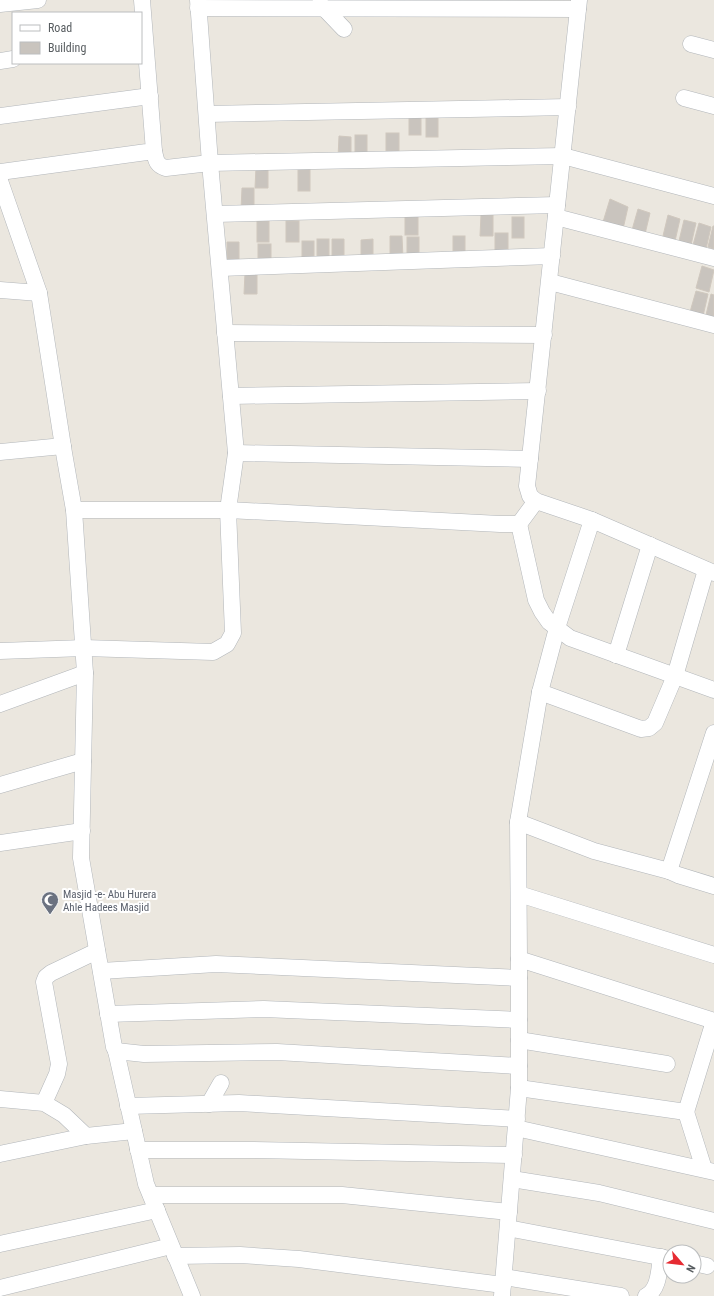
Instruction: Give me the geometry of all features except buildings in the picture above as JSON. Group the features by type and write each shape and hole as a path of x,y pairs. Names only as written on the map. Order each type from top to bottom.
{"street":[{"path":"0,4 38,0"},
{"path":"142,0 143,41 150,96 154,151 157,162 160,166 166,168 210,163 563,156 714,196"},
{"path":"0,651 84,648 214,652 227,644 233,633 228,510 236,453 210,163 198,4 578,4 550,282 527,486 528,492 536,501 592,520 710,571 675,676 655,723 650,728 641,728 540,692"},
{"path":"321,4 344,29"},
{"path":"691,44 714,50"},
{"path":"0,61 12,59"},
{"path":"0,116 150,96"},
{"path":"684,98 714,106"},
{"path":"207,114 568,107"},
{"path":"0,172 154,151"},
{"path":"0,181 39,293 74,510 85,673 81,858 97,951 114,1047 146,1184 192,1296"},
{"path":"215,214 557,211 714,258"},
{"path":"220,268 552,256"},
{"path":"550,282 714,325"},
{"path":"0,290 39,293"},
{"path":"225,333 544,335"},
{"path":"230,396 538,391"},
{"path":"0,452 63,446"},
{"path":"236,453 530,459"},
{"path":"536,501 519,524 536,600 549,622 570,638 714,690"},
{"path":"74,510 228,510 519,524"},
{"path":"503,1286 519,1088 518,822 540,692 557,628 592,520"},
{"path":"616,655 650,545"},
{"path":"0,704 85,673"},
{"path":"669,871 710,756 714,734"},
{"path":"0,785 83,761"},
{"path":"518,822 594,851 669,871 678,876 714,886"},
{"path":"0,844 82,831"},
{"path":"519,894 714,955"},
{"path":"44,1103 57,1074 59,1064 44,982 46,977 51,973 97,951"},
{"path":"519,959 714,1021 686,1112 709,1170"},
{"path":"101,971 216,964 519,978"},
{"path":"108,1014 264,1009 519,1020"},
{"path":"519,1040 667,1064"},
{"path":"116,1051 144,1054 277,1052 519,1066"},
{"path":"209,1104 221,1083"},
{"path":"519,1088 686,1112"},
{"path":"0,1099 44,1103 64,1115 86,1136"},
{"path":"128,1106 239,1103 516,1124 709,1170"},
{"path":"0,1154 86,1136 134,1131"},
{"path":"138,1150 251,1150 514,1155"},
{"path":"512,1179 599,1193 714,1221"},
{"path":"151,1195 342,1195 508,1220 662,1257"},
{"path":"0,1244 157,1210"},
{"path":"0,1288 174,1251 299,1259 503,1286 621,1296"},
{"path":"646,1296 651,1294 662,1269"}],"place":[{"name":"Masjid -e- Abu Hurera Ahle Hadees Masjid","path":"50,915"}]}
